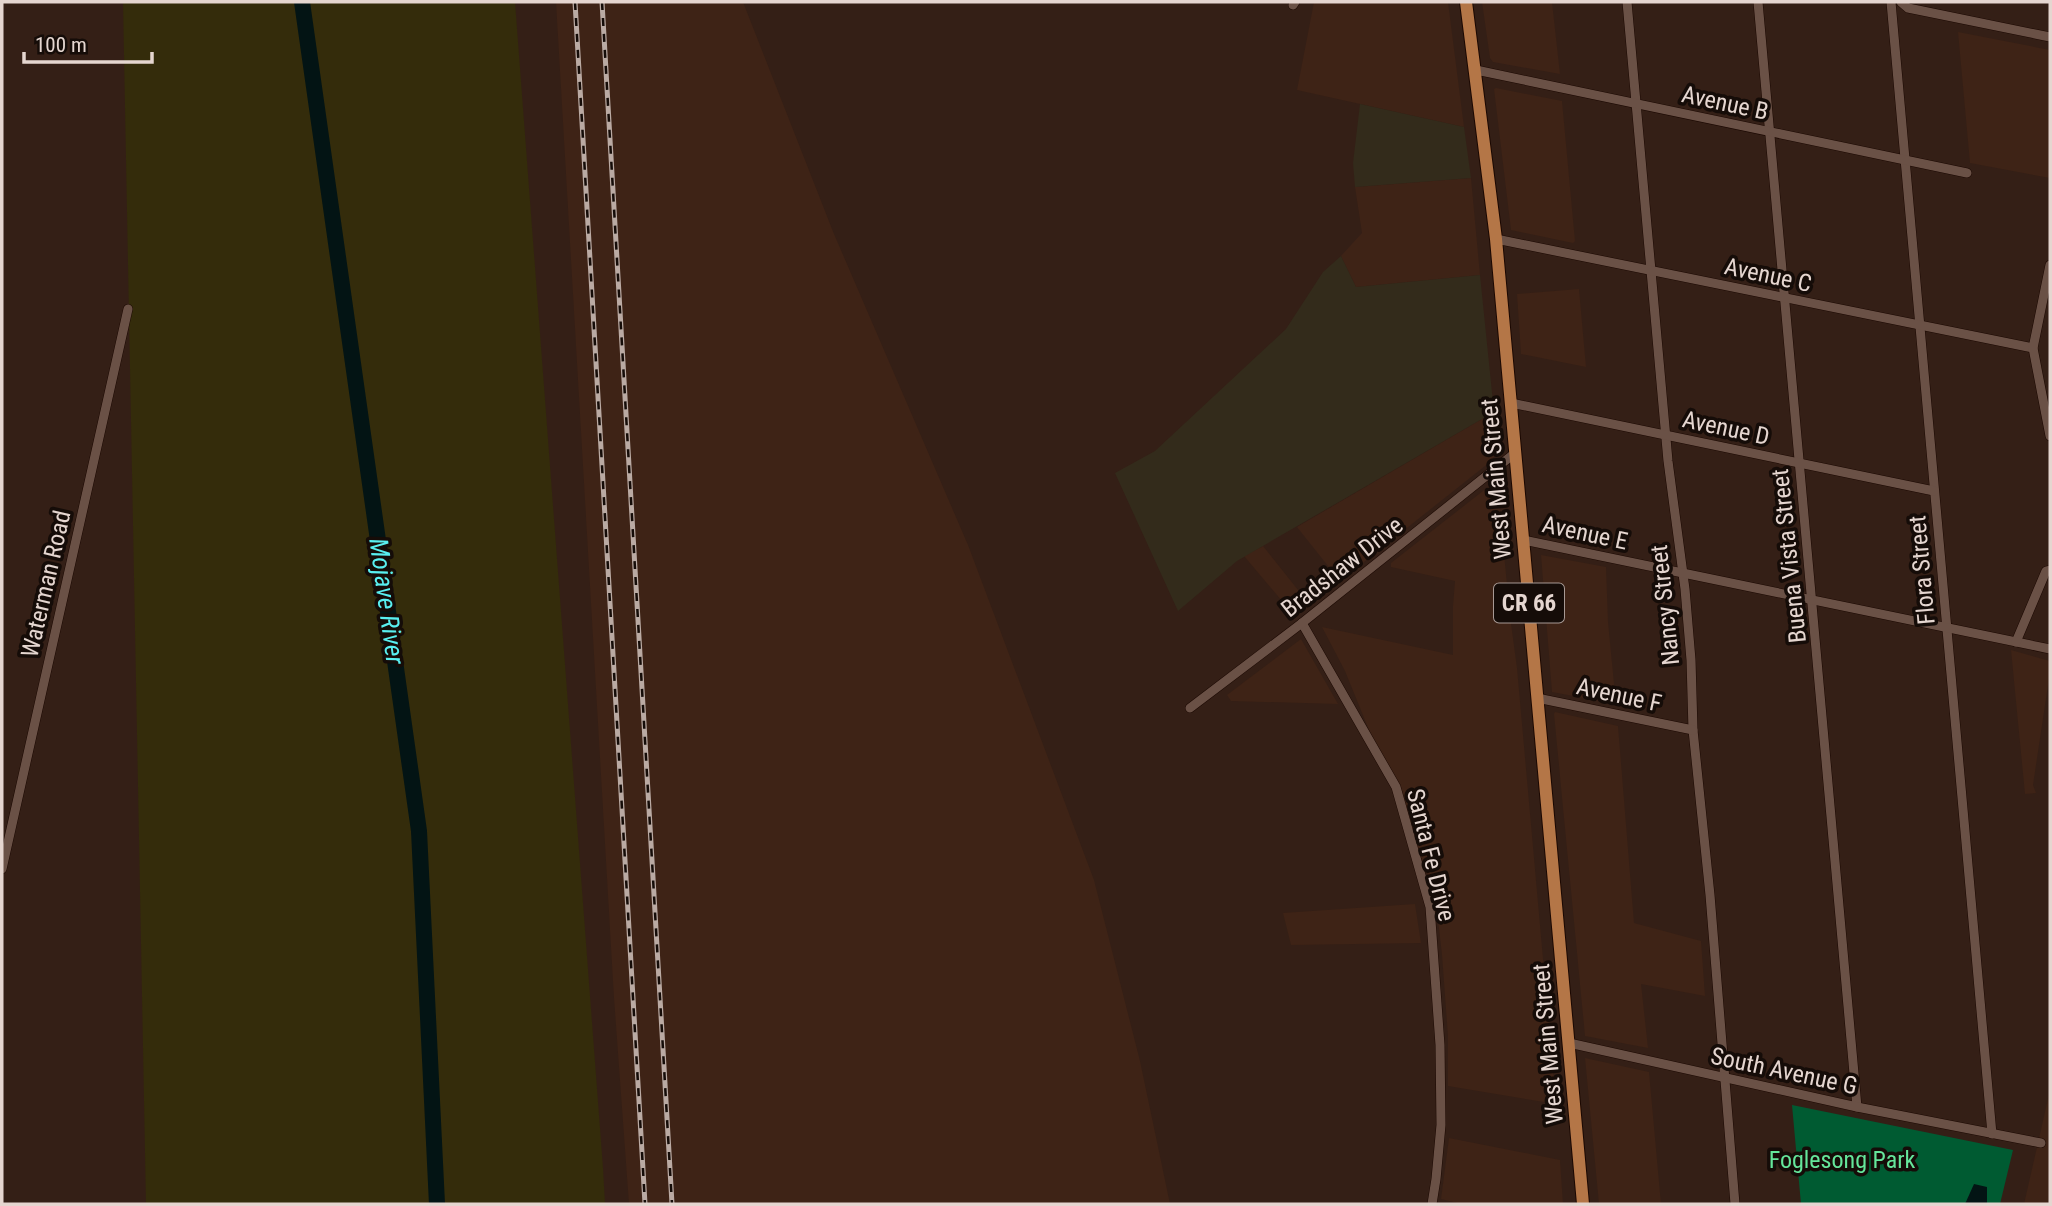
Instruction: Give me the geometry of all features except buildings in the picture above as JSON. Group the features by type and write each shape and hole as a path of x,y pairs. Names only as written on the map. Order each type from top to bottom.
{"main road":[{"name":"West Main Street","path":"1466,2 1496,239 1584,1204"}],"street":[{"name":"Nancy Street","path":"1627,2 1671,497 1684,573 1693,730 1710,895 1735,1204"},
{"name":"Buena Vista Street","path":"1758,2 1857,1107"},
{"name":"Flora Street","path":"1891,2 1992,1134"},
{"path":"1900,2 1908,8 2050,37"},
{"name":"Avenue B","path":"1476,70 1967,173"},
{"name":"Avenue C","path":"1496,239 2033,348"},
{"path":"2050,265 2033,348 2050,436"},
{"name":"Waterman Road","path":"2,869 128,309"},
{"name":"Avenue D","path":"1511,403 1934,491"},
{"name":"Bradshaw Drive","path":"1190,708 1302,623 1515,453"},
{"name":"Avenue E","path":"1523,540 2050,649"},
{"path":"2016,642 2046,571 2050,570"},
{"name":"Santa Fe Drive","path":"1302,623 1396,787 1430,907 1440,1045 1441,1125 1432,1204"},
{"name":"Avenue F","path":"1537,698 1693,730"},
{"name":"South Avenue G","path":"1569,1043 1857,1107 2041,1143"}],"shaded area":[{"path":"556,2 743,2 834,234 968,545 1094,880 1140,1061 1170,1204 629,1204 614,998"},
{"path":"1314,2 1448,2 1464,127 1297,90"},
{"path":"1482,2 1552,2 1560,74 1493,62 1490,58"},
{"path":"1958,32 2050,50 2050,178 1970,163"},
{"path":"1496,88 1562,101 1575,241 1573,243 1511,230"},
{"path":"1360,104 1464,127 1471,178 1355,187 1353,163"},
{"path":"1471,178 1480,275 1356,287 1341,256 1362,233 1355,187"},
{"path":"1341,256 1356,287 1480,275 1494,412 1237,561 1178,611 1115,473 1155,451 1286,329 1323,272"},
{"path":"1579,289 1586,367 1521,354 1517,294"},
{"path":"1494,412 1497,452 1490,462 1340,581 1297,527"},
{"path":"1497,480 1517,668 1556,1104 1448,1086 1448,1036 1434,884 1345,671 1322,627 1453,655 1455,581 1391,567 1391,563"},
{"path":"1263,546 1310,605 1297,615 1293,614 1244,556"},
{"path":"1541,555 1606,567 1616,704 1552,692"},
{"path":"1301,639 1338,704 1231,701 1227,695"},
{"path":"2011,650 2050,661 2033,785 2036,793 2025,794"},
{"path":"1555,712 1618,726 1634,923 1701,941 1705,996 1641,984 1648,1048 1585,1036"},
{"path":"1415,904 1421,943 1291,945 1283,913"},
{"path":"1585,1058 1649,1072 1661,1204 1599,1204"},
{"path":"2050,1090 2050,1204 2024,1204"},
{"path":"1449,1138 1560,1160 1563,1204 1461,1204 1441,1199"},
{"path":"1974,1184 1987,1187 1987,1204 1965,1204"}],"green space":[{"name":"Foglesong Park","path":"1792,1105 2013,1150 2000,1204 1801,1204"}],"sand":[{"path":"123,2 515,2 605,1204 146,1204"}],"waterway":[{"name":"Mojave River","path":"302,2 419,831 437,1204"}],"railway":[{"path":"575,2 645,1204"},
{"path":"602,2 672,1204"}]}
